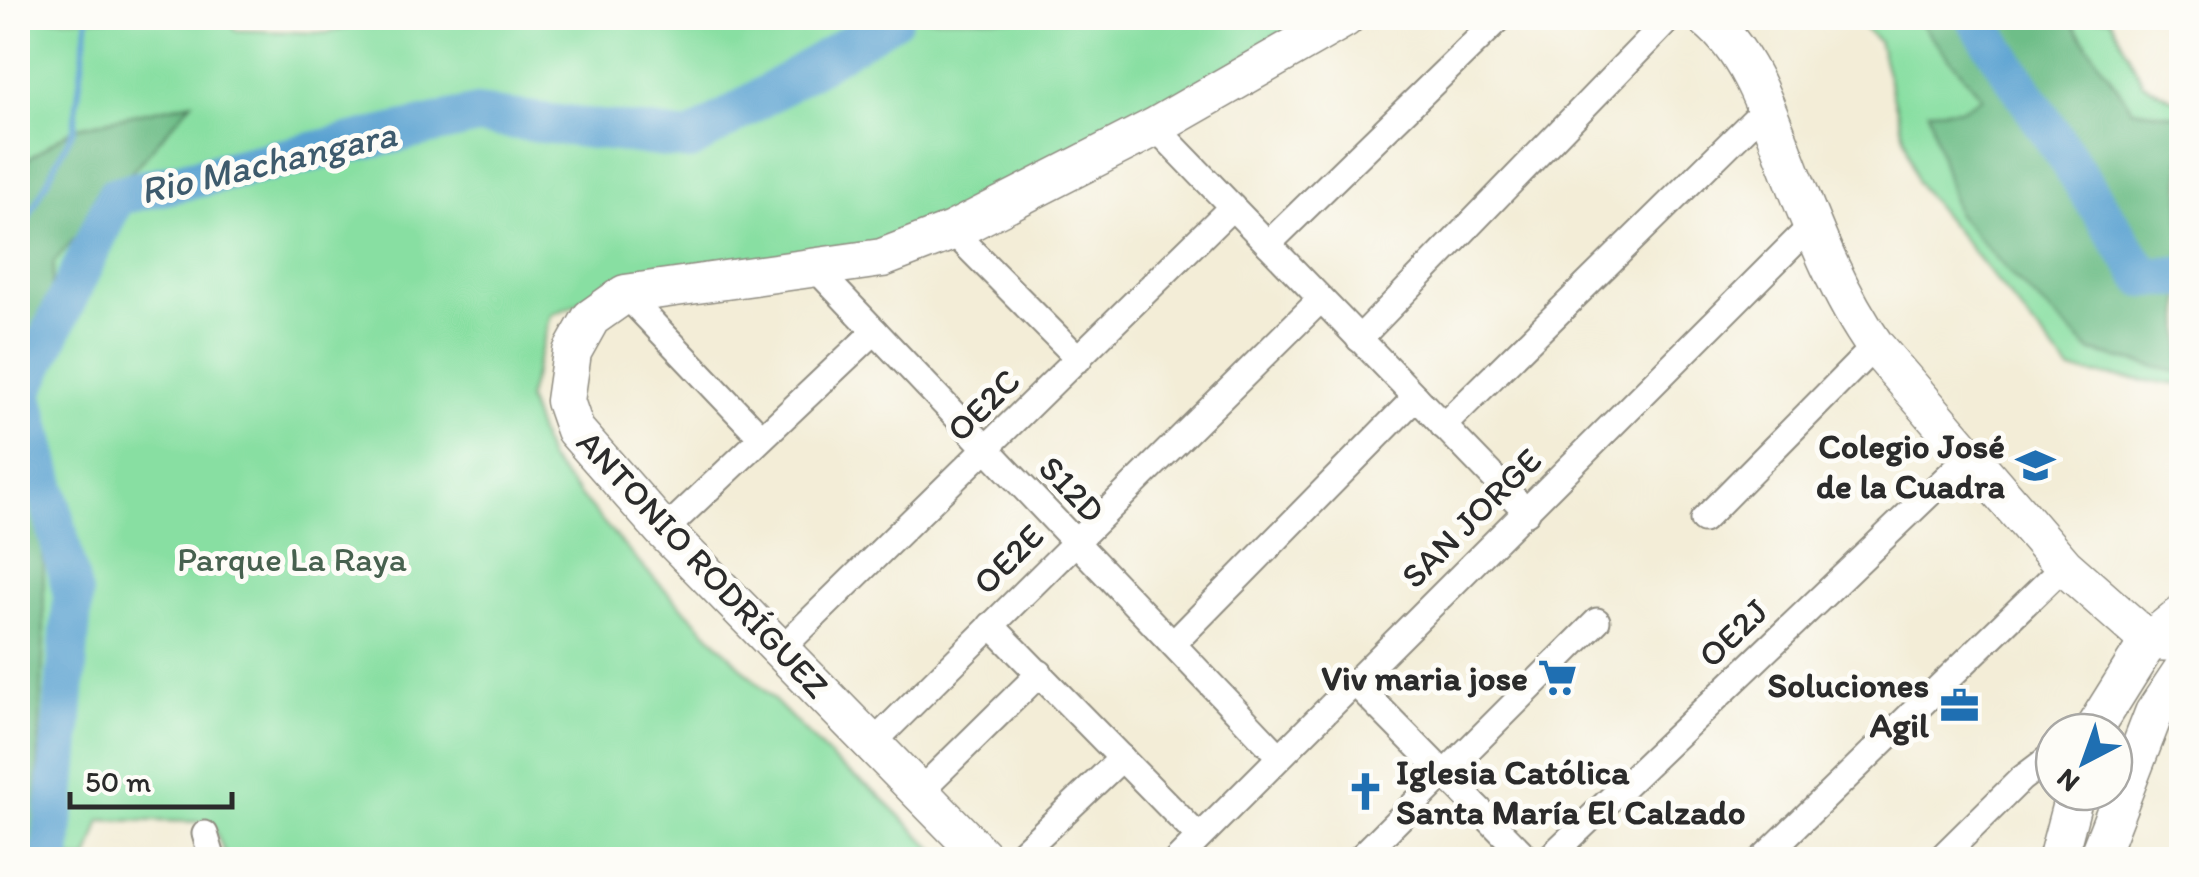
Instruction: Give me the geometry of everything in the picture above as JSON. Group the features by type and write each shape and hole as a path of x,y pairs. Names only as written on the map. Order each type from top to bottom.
{"street":[{"path":"625,294 882,258 952,231 1155,127 1345,18"},
{"path":"1268,244 1500,18"},
{"path":"1360,339 1670,18"},
{"path":"1706,18 1724,34 1767,107 1812,225 1853,312 1875,346 2064,566 2165,642"},
{"path":"1443,426 1767,107"},
{"path":"1155,127 1526,512"},
{"name":"OE2C","path":"780,650 1232,207"},
{"name":"SAN JORGE","path":"1177,860 1812,225"},
{"path":"952,231 1079,359"},
{"name":"S12D","path":"816,269 1278,756"},
{"path":"625,294 761,437"},
{"name":"ANTONIO RODRÍGUEZ","path":"625,294 592,318 572,352 564,402 584,441 664,530 986,860"},
{"name":"OE2E","path":"873,743 1321,299"},
{"path":"664,530 875,332"},
{"path":"1703,520 1875,346"},
{"path":"1174,644 1416,398"},
{"name":"OE2J","path":"1547,860 1968,457"},
{"path":"1775,855 2064,566"},
{"path":"2108,712 2165,642 2182,614"},
{"path":"1369,856 1597,621"},
{"path":"991,625 1198,837"},
{"path":"2097,860 2154,714 2182,671"},
{"path":"920,791 1040,674"},
{"path":"1354,682 1528,860"},
{"path":"1014,860 1122,758"},
{"path":"1938,860 2034,770"},
{"path":"2057,860 2070,812"},
{"path":"205,834 213,860"}],"green space":[{"name":"Parque La Raya","path":"18,18 229,18 235,30 326,33 379,18 1313,18 950,227 809,263 630,281 551,315 527,399 548,459 638,562 836,763 877,793 945,860 227,860 212,822 101,820 88,859 18,859"},
{"path":"1854,18 2110,18 2143,83 2181,103 2181,385 2070,371 1917,183 1878,41"},
{"path":"1916,18 2069,18 2132,109 2181,116 2181,373 2092,352 2014,278 1957,214 1928,111 1962,109 1982,97"},
{"path":"192,102 54,262 42,385 44,636 34,859 18,859 18,166 74,128"}],"waterway":[{"path":"18,238 74,128 88,18"},
{"name":"Rio Machangara","path":"51,860 73,595 23,392 116,196 477,115 690,141 893,18"},
{"path":"1976,18 2144,277 2182,277"},
{"path":"18,346 23,392"}],"place":[{"name":"Colegio José de la Cuadra","path":"2035,466"},
{"name":"Viv maria jose","path":"1558,678"},
{"name":"Soluciones Agil","path":"1959,705"},
{"name":"Iglesia Católica Santa María El Calzado","path":"1366,792"}]}
